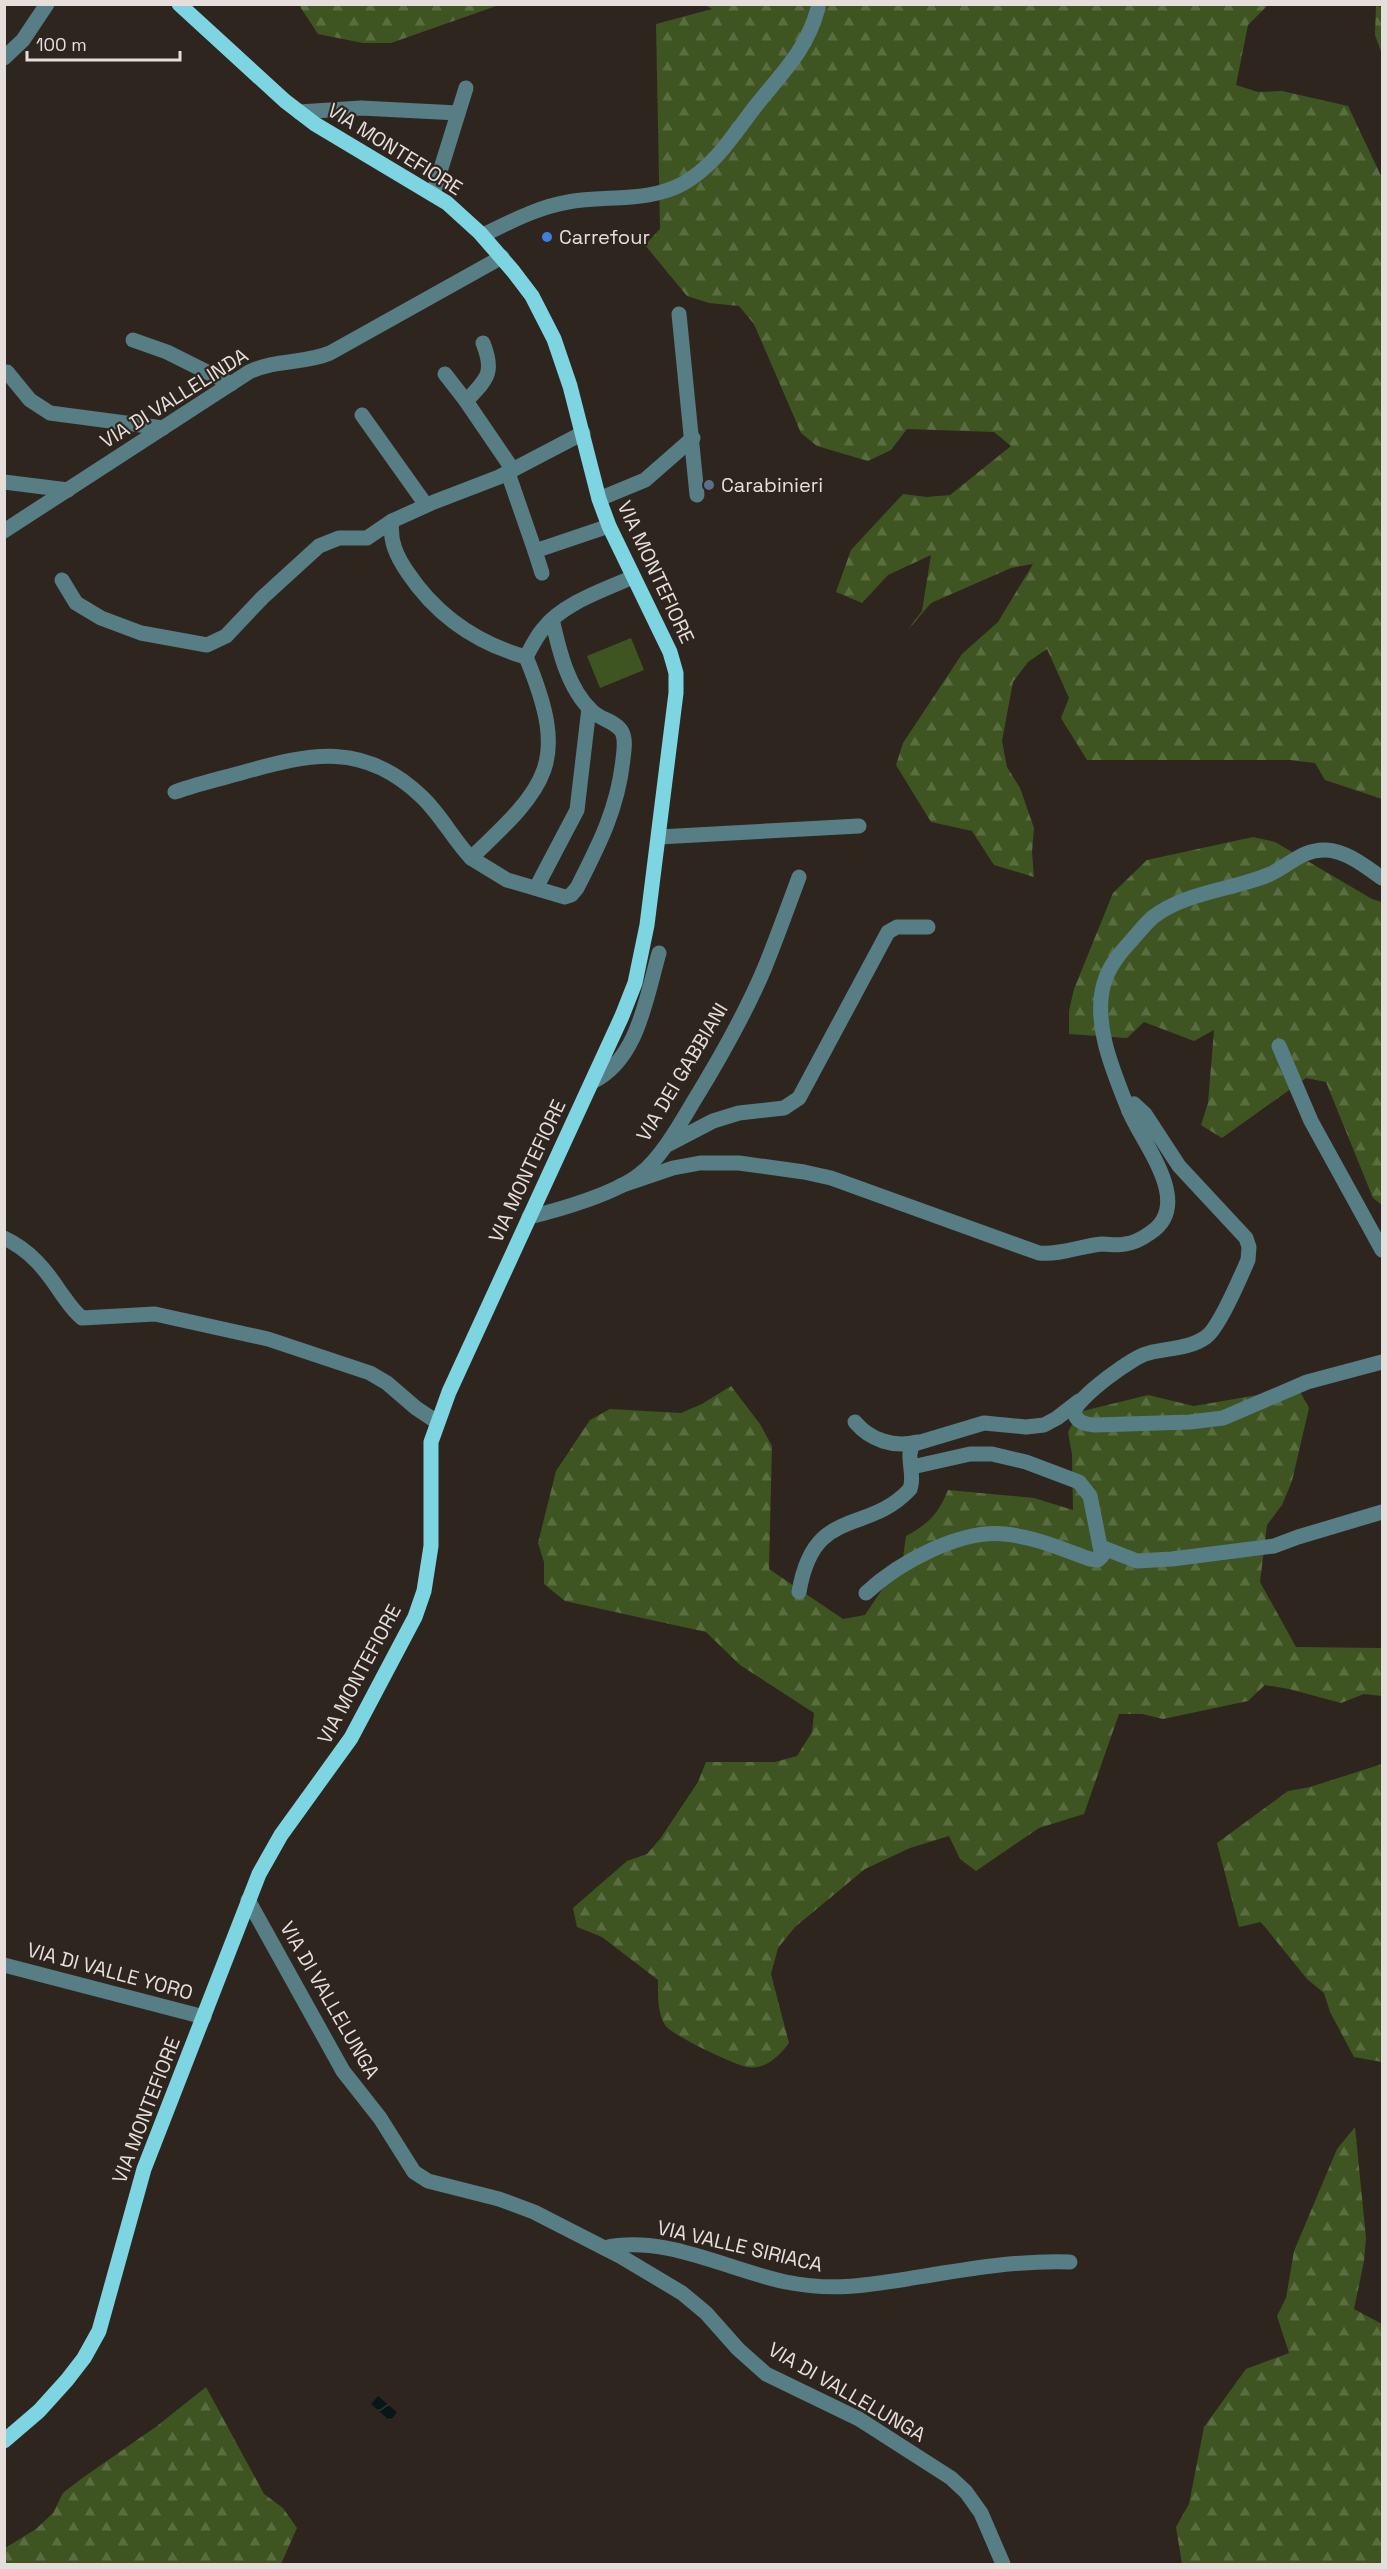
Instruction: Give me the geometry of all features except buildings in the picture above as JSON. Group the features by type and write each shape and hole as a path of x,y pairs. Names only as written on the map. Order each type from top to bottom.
{"main road":[{"name":"VIA MONTEFIORE","path":"4,2441 63,2385 84,2358 96,2336 105,2313 144,2169 259,1874 281,1835 351,1738 415,1617 424,1591 430,1554 432,1505 430,1454 437,1422 622,1016 637,976 647,925 676,693 676,673 666,641 609,526 599,499 568,379 549,327 524,285 502,257 462,215 433,194 349,147 299,112 179,4"}],"street":[{"path":"4,58 23,40 47,4"},
{"path":"483,236 556,205 591,199 621,199 666,190 682,184 701,172 717,158 756,105 800,53 814,24 818,8"},
{"path":"433,194 466,88"},
{"path":"299,112 361,108 458,113"},
{"name":"VIA DI VALLELINDA","path":"4,531 249,372 270,363 306,360 330,353 502,257"},
{"path":"680,314 697,495"},
{"path":"133,340 172,355 231,384"},
{"path":"466,401 486,379 489,371 489,358 483,343"},
{"path":"7,372 30,400 50,413 163,428"},
{"path":"445,374 466,401 511,471 542,573"},
{"path":"362,415 426,505"},
{"path":"62,580 76,603 101,618 141,633 207,645 217,642 231,632 262,598 319,546 339,538 367,537 392,521 511,471 583,433"},
{"path":"599,499 645,480 693,438"},
{"path":"4,482 68,490"},
{"path":"392,521 391,539 397,554 431,604 477,638 526,657"},
{"path":"535,551 609,526"},
{"path":"471,858 515,817 540,782 546,766 548,737 546,715 526,657 541,630 570,607 633,577"},
{"path":"175,792 275,763 315,756 351,757 386,772 417,792 471,858 503,879 563,897 573,893 605,831 617,801 623,735 618,727 597,716 589,708 569,675 552,620"},
{"path":"536,888 578,810 589,708"},
{"path":"659,837 859,826"},
{"path":"620,1186 673,1168 700,1163 739,1163 831,1178 1031,1251 1060,1254 1101,1244 1128,1244 1153,1232 1163,1220 1167,1196 1161,1172 1129,1111 1106,1048 1103,988 1117,958 1148,922 1160,912 1182,902 1266,876 1311,851 1330,850 1345,855 1383,878"},
{"name":"VIA DEI GABBIANI","path":"530,1217 620,1186 642,1173 663,1147 678,1127 731,1038 765,968 799,877"},
{"path":"663,1147 713,1121 739,1113 784,1108 795,1101 810,1081 854,992 888,932 897,927 928,927"},
{"path":"592,1082 612,1069 627,1050 658,953"},
{"path":"1279,1046 1311,1121 1383,1250"},
{"path":"855,1422 871,1436 899,1445 984,1423 1026,1427 1044,1425 1145,1354 1168,1351 1197,1342 1209,1334 1248,1257 1246,1238 1179,1166 1142,1109 1133,1104 1129,1111"},
{"path":"4,1238 21,1247 41,1265 82,1318 155,1314 268,1339 370,1373 387,1383 416,1408 437,1422"},
{"path":"1086,1396 1076,1406 1074,1413 1078,1421 1089,1425 1213,1420 1235,1414 1307,1382 1383,1362"},
{"path":"799,1592 804,1568 816,1546 832,1531 898,1500 910,1489 913,1479 909,1450 916,1442"},
{"path":"866,1593 900,1566 946,1545 975,1536 997,1533 1021,1536 1095,1560 1102,1556 1090,1496 1079,1482 1026,1462 992,1454 970,1454 912,1467"},
{"path":"1101,1546 1137,1561 1172,1559 1274,1546 1383,1512"},
{"name":"VIA DI VALLELUNGA","path":"248,1900 339,2064 380,2118 414,2172 424,2179 441,2185 516,2205 656,2276 711,2317 748,2359 772,2378 859,2419 951,2478 966,2492 981,2513 1003,2565"},
{"name":"VIA DI VALLE YORO","path":"4,1965 204,2017"},
{"name":"VIA VALLE SIRIACA","path":"604,2248 633,2244 665,2248 775,2279 826,2287 862,2287 981,2268 1070,2262"}],"green space":[{"path":"299,5 499,5 391,43 363,43 318,34"},
{"path":"705,5 1268,5 1248,25 1236,85 1258,92 1282,91 1348,106 1382,178 1382,799 1325,780 1315,763 1290,760 1087,760 1061,718 1069,698 1047,649 1028,662 1013,682 1002,741 1007,767 1020,788 1034,828 1032,852 1034,877 994,865 972,831 931,822 896,765 903,743 962,654 998,622 1033,564 1011,568 931,603 907,631 922,611 931,555 888,575 862,603 836,592 851,550 903,494 927,497 950,495 1011,446 994,432 907,429 891,450 868,461 817,446 801,433 754,324 739,306 709,303 687,296 645,245 660,229 656,24 712,9"},
{"path":"1376,5 1382,8 1382,54 1375,35"},
{"path":"631,638 644,670 600,688 587,656"},
{"path":"1253,837 1275,842 1372,899 1382,902 1382,1205 1373,1198 1326,1082 1306,1078 1222,1138 1201,1125 1208,1103 1214,1030 1194,1041 1144,1022 1127,1038 1069,1034 1069,1011 1074,989 1113,893 1147,860"},
{"path":"731,1386 760,1424 772,1446 769,1569 843,1619 865,1615 903,1558 906,1536 932,1518 948,1490 1034,1498 1073,1510 1072,1454 1068,1432 1079,1412 1148,1395 1194,1406 1298,1388 1309,1408 1292,1481 1282,1505 1267,1525 1260,1582 1296,1647 1382,1648 1382,1696 1364,1694 1341,1703 1265,1685 1248,1701 1163,1719 1142,1714 1119,1714 1084,1814 1039,1828 976,1871 960,1859 949,1836 910,1848 865,1869 795,1927 778,1948 771,1974 789,2043 781,2053 766,2064 747,2067 704,2049 679,2036 665,2025 659,2009 658,1980 602,1937 577,1927 573,1908 627,1861 647,1854 660,1839 698,1782 706,1762 775,1762 797,1756 812,1732 814,1713 740,1665 706,1632 565,1601 544,1584 544,1562 538,1543 556,1471 590,1420 610,1409 681,1413 702,1404"},
{"path":"1382,1764 1382,2062 1354,2057 1330,2012 1324,1993 1307,1979 1261,1922 1239,1927 1217,1843 1288,1791 1310,1787"},
{"path":"1355,2127 1366,2238 1364,2261 1354,2309 1382,2324 1382,2564 1182,2564 1176,2527 1189,2504 1204,2427 1246,2369 1289,2353 1277,2316 1286,2298 1294,2251 1337,2149"},
{"path":"206,2387 264,2494 283,2508 297,2528 281,2564 5,2564 5,2548 36,2529 53,2513 63,2493 157,2426"}],"water":[{"path":"378,2396 397,2412 390,2421 371,2404"}],"place":[{"name":"Carrefour","path":"547,237"},
{"name":"Carabinieri","path":"709,485"}]}
